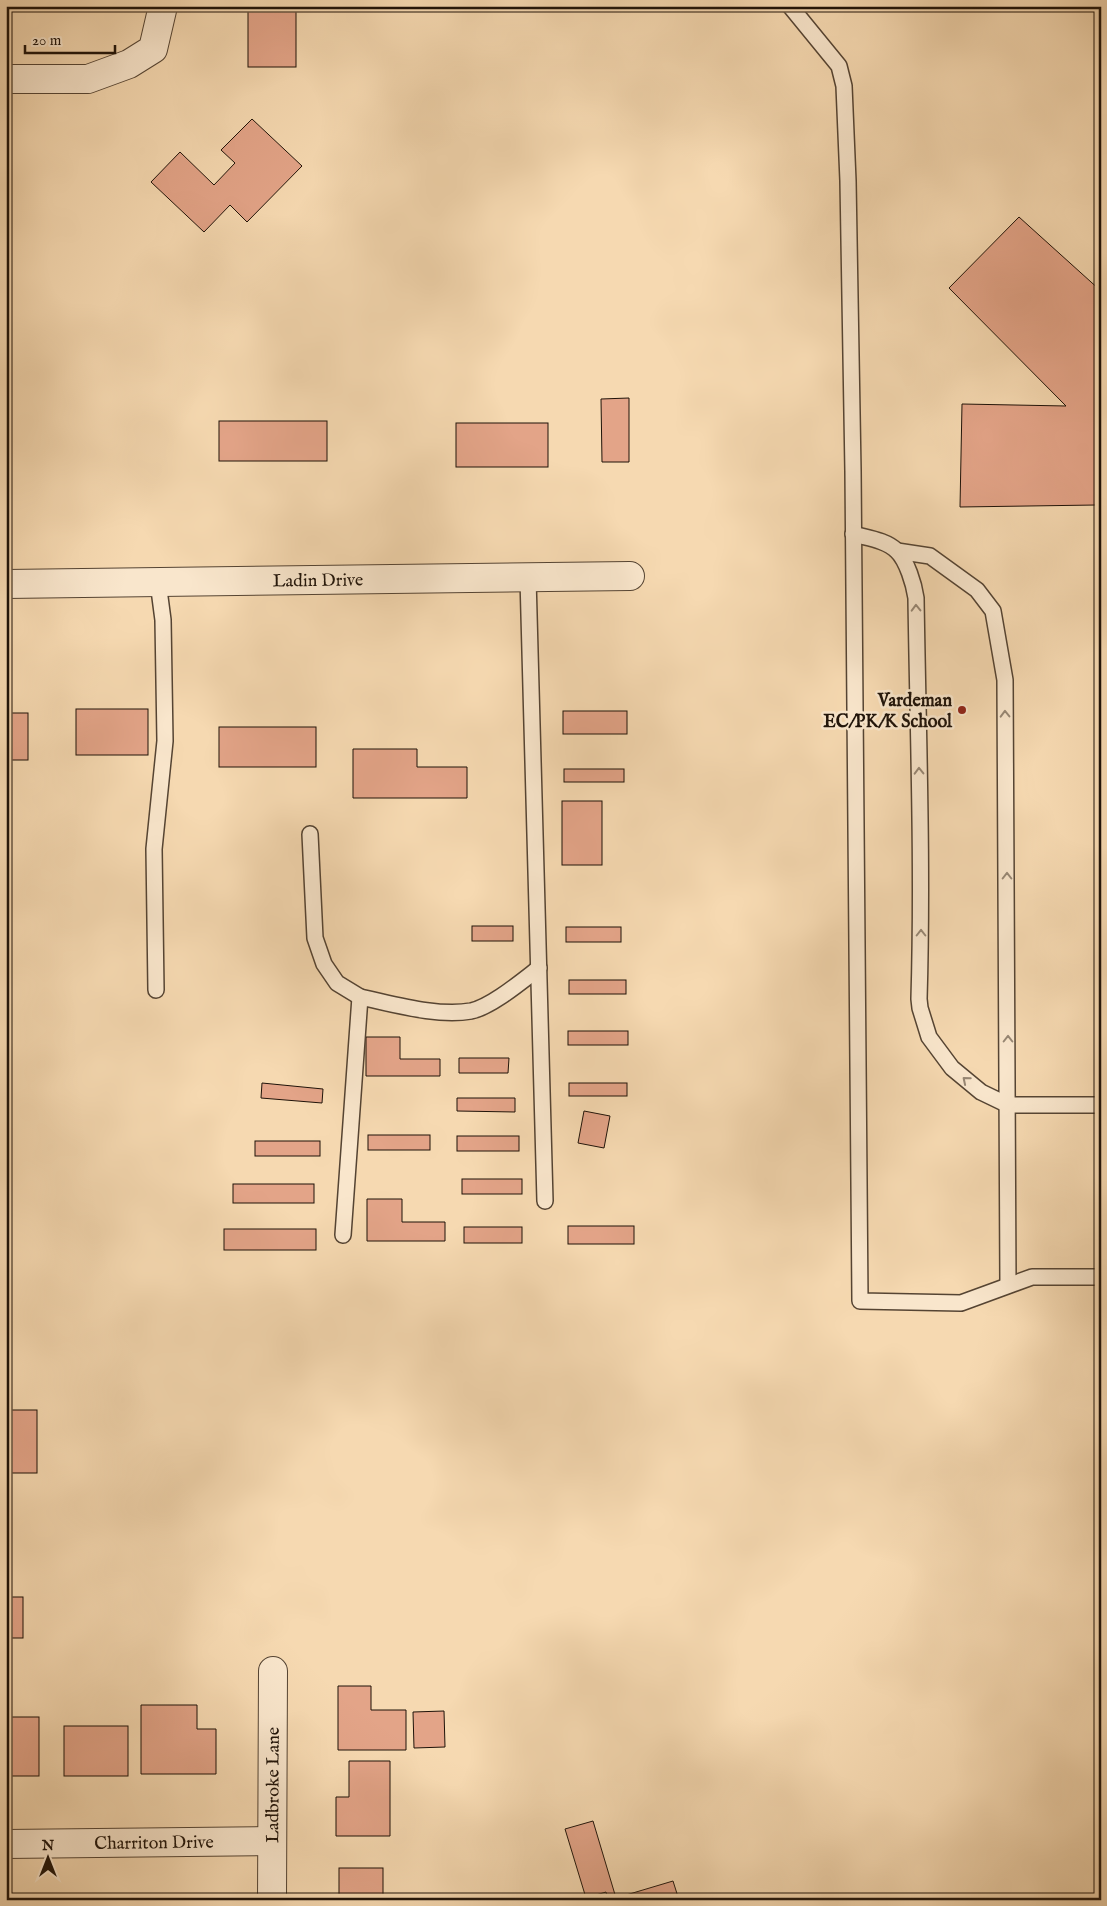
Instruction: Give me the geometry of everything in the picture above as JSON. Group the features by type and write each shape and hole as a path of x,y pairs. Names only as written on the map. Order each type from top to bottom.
{"street":[{"path":"6,80 88,79 129,64 153,49 163,6"},
{"name":"Ladin Drive","path":"6,584 630,576"},
{"name":"Ladbroke Lane","path":"272,1900 273,1671"},
{"name":"Charriton Drive","path":"6,1844 271,1841"}],"lane":[{"path":"790,6 839,66 844,86 848,191 853,534 860,1302 961,1303 1032,1277 1101,1277"},
{"path":"853,534 881,542 897,552 930,556 977,590 992,611 1005,680 1008,1286"},
{"path":"897,552 913,580 916,598 920,822 920,1008 929,1037 952,1068 981,1092 1008,1105 1101,1105"},
{"path":"528,578 545,1201"},
{"path":"156,990 154,849 165,742 163,620 158,582"},
{"path":"310,834 315,938 324,964 337,983 360,997 440,1012 472,1011 503,995 539,968"},
{"path":"343,1235 360,997"}],"building":[{"path":"248,8 296,8 296,67 248,67"},
{"path":"252,119 302,166 247,222 230,205 204,232 151,182 180,152 214,185 235,163 221,150"},
{"path":"6,165 10,165 9,230 6,230"},
{"path":"1019,217 1101,291 1101,841 1096,841 1096,505 960,507 962,404 1066,406 949,288"},
{"path":"629,398 629,462 602,462 601,399"},
{"path":"219,421 327,421 327,461 219,461"},
{"path":"456,423 548,423 548,467 456,467"},
{"path":"76,709 148,709 148,755 76,755"},
{"path":"563,711 627,711 627,734 563,734"},
{"path":"6,713 28,713 28,760 6,760"},
{"path":"219,727 316,727 316,767 219,767"},
{"path":"353,749 417,749 417,767 467,767 467,798 353,798"},
{"path":"564,769 624,769 624,782 564,782"},
{"path":"562,801 602,801 602,865 562,865"},
{"path":"472,926 513,926 513,941 472,941"},
{"path":"566,927 621,927 621,942 566,942"},
{"path":"569,980 626,980 626,994 569,994"},
{"path":"568,1031 628,1031 628,1045 568,1045"},
{"path":"366,1037 400,1037 400,1059 440,1059 440,1076 366,1076"},
{"path":"459,1058 509,1058 508,1073 459,1073"},
{"path":"262,1083 323,1089 322,1103 261,1098"},
{"path":"569,1083 627,1083 627,1096 569,1096"},
{"path":"457,1098 515,1098 515,1112 457,1111"},
{"path":"584,1111 610,1116 604,1148 578,1143"},
{"path":"368,1135 430,1135 430,1150 368,1150"},
{"path":"457,1136 519,1136 519,1151 457,1151"},
{"path":"255,1141 320,1141 320,1156 255,1156"},
{"path":"462,1179 522,1179 522,1194 462,1194"},
{"path":"233,1184 314,1184 314,1203 233,1203"},
{"path":"367,1199 402,1199 402,1222 445,1222 445,1241 367,1241"},
{"path":"568,1226 634,1226 634,1244 568,1244"},
{"path":"464,1227 522,1227 522,1243 464,1243"},
{"path":"224,1229 316,1229 316,1250 224,1250"},
{"path":"6,1410 37,1410 37,1473 6,1473"},
{"path":"6,1597 23,1597 23,1638 6,1638"},
{"path":"338,1686 371,1686 371,1710 406,1710 406,1750 338,1750"},
{"path":"141,1705 197,1705 197,1729 216,1729 216,1774 141,1774"},
{"path":"444,1711 445,1747 414,1748 413,1712"},
{"path":"6,1717 39,1717 39,1776 6,1776"},
{"path":"64,1726 128,1726 128,1776 64,1776"},
{"path":"349,1761 390,1761 390,1836 336,1836 336,1797 349,1797"},
{"path":"593,1821 616,1898 673,1881 679,1900 608,1900 606,1892 586,1898 565,1829"},
{"path":"339,1868 383,1868 383,1900 339,1900"}],"place":[{"name":"Vardeman EC/PK/K School","path":"962,710"}]}
